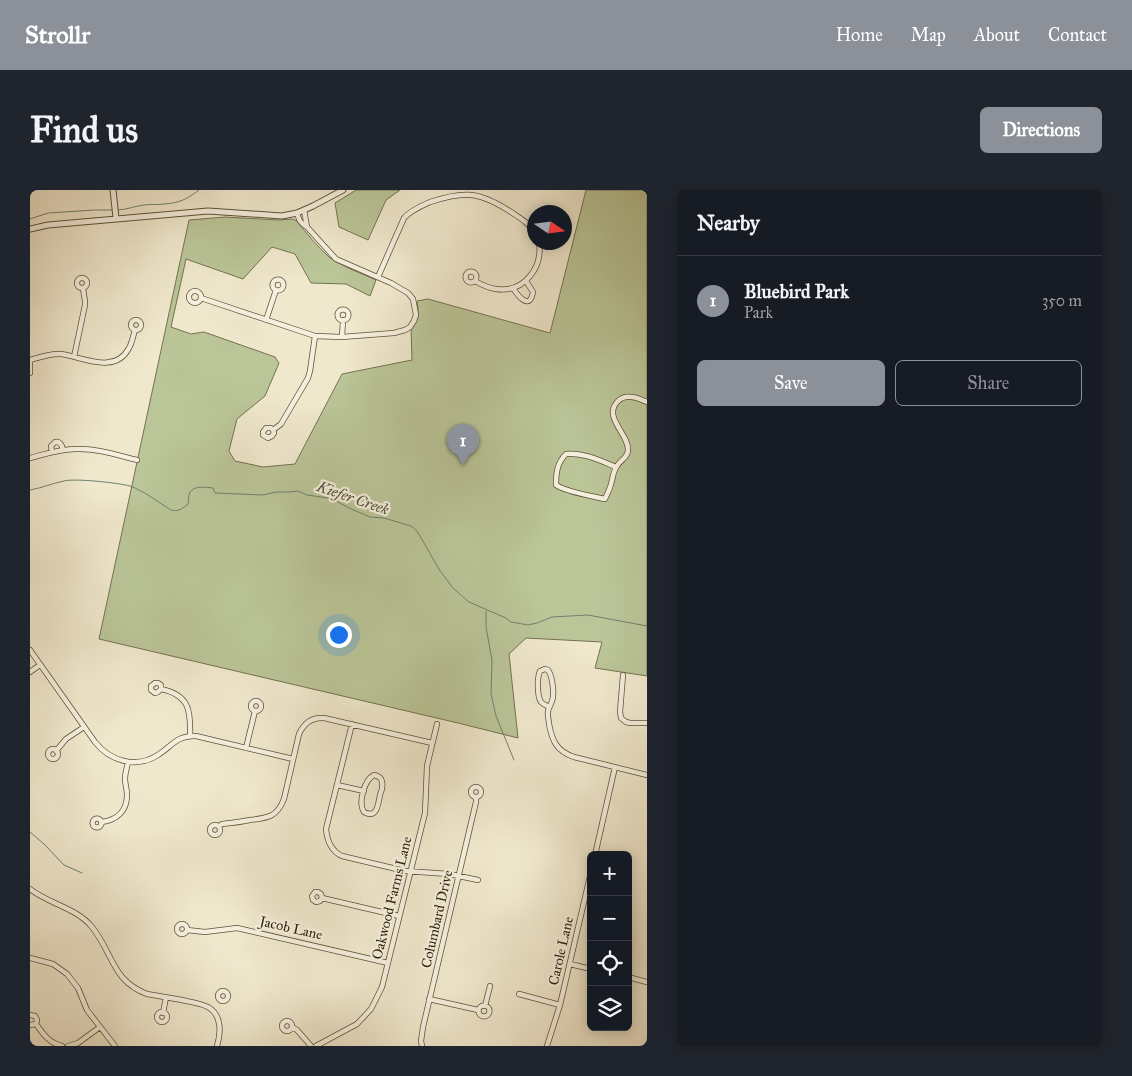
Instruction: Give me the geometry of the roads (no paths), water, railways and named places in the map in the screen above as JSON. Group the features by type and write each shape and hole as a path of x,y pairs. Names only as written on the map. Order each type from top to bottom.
{"street":[{"path":"113,190 116,218"},
{"path":"30,229 48,225 116,218 150,217 208,211 275,216 290,215 343,190"},
{"path":"378,277 402,220 422,205 453,194 465,192 494,201 527,221"},
{"path":"304,210 307,227"},
{"path":"201,298 315,336 342,337 400,332 410,327 416,315 411,296 403,289 336,259 307,227 300,222 297,213"},
{"path":"474,281 496,289 519,286 526,281 536,267 539,250"},
{"path":"513,288 520,299 528,300 532,297 533,292 526,281"},
{"path":"74,357 85,305 83,288"},
{"path":"266,320 276,290"},
{"path":"342,337 343,320"},
{"path":"30,373 30,360 59,354 106,363 117,360 130,346 135,330"},
{"path":"264,435 271,438 274,433 273,430 281,424 308,378 315,336"},
{"path":"616,467 583,456 566,454 559,464 556,485 605,499 612,484 616,467 628,453 623,436 614,419 614,405 622,398 628,396 647,402"},
{"path":"52,452 51,446 55,442 61,443 63,450"},
{"path":"30,458 63,450 89,449 137,460"},
{"path":"30,650 100,749 113,758 128,762 144,761 158,756 180,738 196,736 293,759"},
{"path":"30,672 40,665"},
{"path":"549,707 540,699 538,689 540,671 545,669 551,673 553,696 548,713 551,733 555,744 561,751 574,757 647,775"},
{"path":"623,675 621,718 630,723 647,723"},
{"path":"161,689 178,695 186,703 190,717 190,736"},
{"path":"246,748 254,711"},
{"path":"219,826 266,818 277,812 284,799 299,734 302,727 314,719 324,718 432,743"},
{"path":"352,724 326,829 328,840 334,850 342,856 410,872 449,874 478,880"},
{"name":"Oakwood Farms Lane","path":"316,1046 357,1024 365,1017 371,1010 382,987 425,813 426,773 437,724"},
{"path":"56,751 66,739 84,727"},
{"path":"102,822 109,821 118,816 125,807 127,796 125,777 128,762"},
{"path":"596,851 615,767"},
{"path":"374,775 381,778 382,786 378,807 373,814 366,814 362,810 364,792 369,778 374,775"},
{"path":"336,785 364,792"},
{"name":"Columbard Drive","path":"422,1046 421,1034 476,797"},
{"path":"30,889 44,899 77,914 88,923 99,938 120,975 140,992 201,1004 211,1010 220,1027 217,1046"},
{"name":"Carole Lane","path":"547,1046 560,1006 587,890"},
{"path":"322,898 399,916"},
{"name":"Jacob Lane","path":"188,930 205,932 237,928 388,962"},
{"path":"30,958 52,964 66,974 78,988 87,1010 115,1046"},
{"path":"570,964 587,968"},
{"path":"632,978 647,982"},
{"path":"485,1006 490,986"},
{"path":"519,994 560,1006"},
{"path":"163,1013 166,997"},
{"path":"429,999 478,1010"},
{"path":"211,1010 220,1000"},
{"path":"478,1010 480,1007 485,1006"},
{"path":"478,1010 480,1015 483,1017 487,1016 489,1009 485,1006"},
{"path":"30,1015 36,1016 37,1020 33,1024 48,1039 62,1046"},
{"path":"68,1046 84,1039 100,1027"},
{"path":"292,1027 311,1046"}],"waterway":[{"path":"117,210 144,205 175,203 199,190"},
{"path":"30,219 48,213 113,210"},
{"name":"Kiefer Creek","path":"30,490 70,480 117,484 135,488 171,510 176,511 188,504 190,492 199,487 213,488 215,493 263,495 276,492 298,491 307,495 328,498 370,517 384,518 411,526 416,530 440,571 453,588 469,602 511,622 528,625 552,617 588,615 647,626"},
{"path":"486,611 486,627 492,660 491,694 496,716 514,760"},
{"path":"30,832 64,865 82,873"}],"place":[{"name":"Bluebird Park","path":"463,465"}]}
